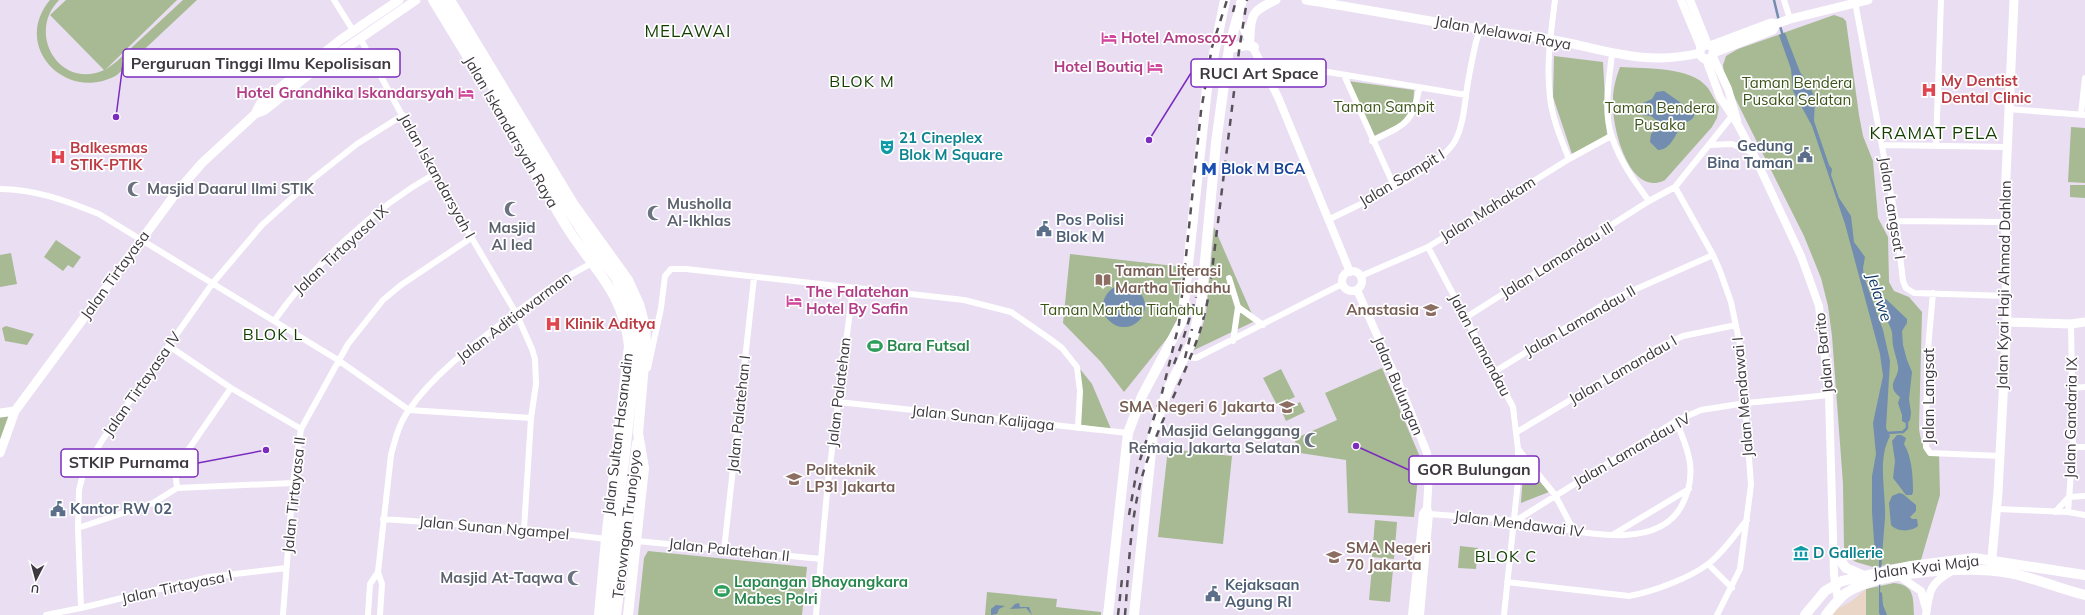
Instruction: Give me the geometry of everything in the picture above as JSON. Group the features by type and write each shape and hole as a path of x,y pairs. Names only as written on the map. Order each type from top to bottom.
{"main road":[{"name":"Jalan Tirtayasa","path":"0,453 15,411 176,192 202,163 255,114 265,110 357,35 397,5 416,0"},
{"name":"Jalan Iskandarsyah Raya","path":"432,0 502,112 562,219 591,263"},
{"path":"441,0 552,185 593,248 616,278 628,301 634,318 637,341 633,432"},
{"name":"Jalan Iskandarsyah Raya","path":"450,0 574,204 609,254"},
{"path":"1108,615 1128,433 1142,396 1182,321 1210,70 1225,0"},
{"path":"1134,615 1153,433 1168,389 1192,342 1201,304 1219,120 1229,48 1242,0"},
{"path":"1229,48 1252,43 1252,15 1258,9 1276,0"},
{"name":"Jalan Melawai Raya","path":"1306,0 1480,30 1550,39 1612,54 1634,57 1684,57 1773,30 1782,22"},
{"path":"1782,22 1855,2 1868,0"},
{"name":"Jalan Kyai Haji Ahmad Dahlan","path":"1991,565 1997,509 2007,322 2008,296 2005,222 2006,147 2014,0"},
{"path":"1204,119 1219,120"},
{"name":"Jalan Sultan Hasanudin","path":"609,254 628,280 639,304 646,342 642,397 633,432 644,468 628,615"},
{"name":"Jalan Sultan Hasanudin","path":"591,263 613,292 623,313 629,346 606,539 599,615"},
{"path":"2007,322 2071,324 2085,322"},
{"path":"0,413 15,411"},
{"name":"Terowngan Trunojoyo","path":"607,615 624,475 633,432"},
{"name":"Terowngan Trunojoyo","path":"616,615 633,432"},
{"path":"617,449 624,475"},
{"path":"1834,552 1846,568 1862,576"},
{"name":"Jalan Kyai Maja","path":"1826,615 1838,600 1856,588 1879,576 1911,566 1974,558 1991,565 2085,595"},
{"name":"Jalan Kyai Maja","path":"1805,615 1825,591 1835,584 1862,576 1900,576 1991,565 2085,575"}],"street":[{"name":"Jalan Iskandarsyah I","path":"334,0 357,35 403,115 434,174 516,312 535,359 536,384 531,418 524,529"},
{"path":"1556,0 1550,39 1548,71 1550,99 1558,130 1569,159"},
{"path":"1681,0 1707,51"},
{"path":"1690,0 1707,51"},
{"path":"1782,22 1784,0"},
{"path":"1936,146 1941,0"},
{"name":"Jalan Langsat I","path":"1855,2 1878,127 1883,145 1896,222 1903,281 1906,288 1914,293 1933,292 2008,296"},
{"path":"1237,16 1252,43 1271,84 1350,272"},
{"name":"Jalan Sampit I","path":"1328,220 1394,186 1439,159 1450,150 1457,138 1461,124 1480,30"},
{"name":"Jalan Barito","path":"1707,51 1720,97 1737,123 1752,153 1813,287 1819,306 1824,336 1829,395 1835,584 1838,600"},
{"name":"Jalan Barito","path":"1707,51 1728,89 1737,123"},
{"path":"1612,54 1608,96 1611,136 1627,170 1649,201 1675,187 1732,116"},
{"path":"1271,84 1328,72 1344,76 1466,95"},
{"path":"1344,76 1372,141 1394,186"},
{"path":"2008,109 2083,114 2085,78"},
{"path":"1372,141 1403,125 1410,118 1416,108 1419,88"},
{"name":"Jalan Tirtayasa IV","path":"81,608 78,528 79,490 84,470 124,408 212,284 262,225 293,195 357,144 403,115"},
{"name":"Jalan Mahakam","path":"1361,276 1428,247 1569,159 1611,136"},
{"path":"1709,145 1732,144 1752,153"},
{"path":"1883,145 2006,147"},
{"name":"Jalan Tirtayasa IX","path":"274,321 309,276 366,223 420,182 434,174"},
{"name":"Jalan Mendawai I","path":"1675,187 1713,255 1731,302 1741,350 1751,485 1740,569 1732,588 1717,615"},
{"path":"0,189 21,189 66,200 99,214 338,360 409,410 531,418"},
{"name":"Jalan Lamandau III","path":"1465,318 1649,201"},
{"path":"1896,222 2005,222"},
{"name":"Jalan Tirtayasa II","path":"283,615 293,483 301,429 338,360 360,328 383,300 401,285 471,238"},
{"name":"Jalan Lamandau","path":"1428,247 1513,407 1518,449 1515,521 1504,615"},
{"name":"Jalan Aditiawarman","path":"380,615 382,584 378,572 391,456 396,437 409,410 427,389 471,346 549,286 609,254"},
{"name":"Jalan Lamandau II","path":"1494,372 1609,301 1713,255"},
{"path":"642,397 660,308 663,282 668,271 671,269 686,269 754,278 964,300 1011,312 1062,348 1077,367 1080,391 1078,428"},
{"path":"1350,272 1358,273 1361,276 1362,284 1357,290 1348,291 1342,284 1343,276 1350,272"},
{"name":"Jalan Palatehan I","path":"724,550 754,278"},
{"path":"1229,278 1238,307 1233,340"},
{"path":"1185,357 1196,358 1342,284"},
{"name":"Jalan Palatehan","path":"816,615 838,402 853,288"},
{"name":"Jalan Bulungan","path":"1357,290 1405,398 1426,453 1429,472 1420,615"},
{"name":"Jalan Langsat","path":"1933,292 1927,360 1926,447 1930,453 2000,456"},
{"path":"1238,307 1263,325"},
{"name":"Jalan Gandaria IX","path":"2068,512 2073,448 2071,324"},
{"name":"Jalan Lamandau I","path":"1517,432 1656,348 1683,336 1736,325"},
{"path":"169,346 231,388 301,429"},
{"path":"2072,388 2085,387"},
{"path":"177,488 175,469 231,388"},
{"name":"Jalan Lamandau IV","path":"1515,521 1676,421 1701,410 1746,403 1829,395"},
{"name":"Jalan Sunan Kalijaga","path":"838,402 1128,433"},
{"name":"Jalan Mendawai IV","path":"1427,512 1515,521 1574,531 1632,535 1644,534 1666,524 1677,515 1689,489 1692,469 1676,421"},
{"path":"2073,448 2085,447"},
{"path":"1518,449 1555,495 1574,531"},
{"path":"78,528 153,503 177,488 293,483"},
{"path":"1614,534 1689,489"},
{"path":"2055,512 2069,497 2085,496"},
{"path":"1997,509 2068,512 2085,515"},
{"name":"Jalan Bulungan","path":"1412,615 1427,512"},
{"name":"Jalan Sunan Ngampel","path":"383,519 524,529 606,539"},
{"path":"1507,582 1629,596 1643,593 1677,580 1708,564 1727,545 1747,520"},
{"name":"Jalan Palatehan II","path":"637,541 821,560"},
{"path":"1708,564 1732,588"},
{"name":"Jalan Tirtayasa I","path":"46,615 209,577 286,568"},
{"path":"1926,613 1930,588 1935,582 1954,570"},
{"name":"Jalan Aditiawarman","path":"368,615 370,584 378,572"},
{"path":"1900,576 1921,591 1926,613"}],"shaded area":[{"path":"1866,589 1866,615 1831,615 1837,609 1852,601"}],"green space":[{"path":"50,0 59,0 50,14 46,28 47,42 53,55 62,66 74,72 88,74 104,70 50,15 66,0 177,0 105,70 116,62 183,0 197,0 117,75 98,82 80,82 63,76 50,66 41,52 37,35 40,18"},
{"name":"Taman Bendera Pusaka","path":"1834,15 1843,18 1846,21 1863,136 1873,161 1878,218 1888,237 1889,282 1894,291 1909,297 1922,312 1919,429 1924,446 1929,450 1939,453 1940,495 1921,560 1873,567 1856,562 1848,557 1844,547 1843,484 1832,336 1828,306 1821,278 1804,236 1724,76 1723,65 1726,56 1738,49"},
{"path":"1554,56 1603,62 1607,136 1572,154 1553,97"},
{"name":"Taman Bendera Pusaka","path":"1620,67 1667,70 1680,72 1691,76 1708,88 1719,107 1717,118 1712,127 1665,180 1652,183 1641,179 1632,170 1619,141 1613,111 1613,96"},
{"name":"Taman Sampit","path":"1348,81 1414,90 1413,107 1401,123 1374,136"},
{"path":"2071,127 2085,128 2085,183 2068,182"},
{"path":"2070,185 2085,185 2085,198 2070,197"},
{"path":"1214,227 1255,321 1190,352 1200,334 1206,314"},
{"path":"56,240 81,257 73,268 68,265 63,271 44,257"},
{"path":"11,253 17,284 0,287 0,255"},
{"name":"Taman Martha Tiahahu","path":"1070,254 1183,267 1179,317 1169,336 1124,392 1101,362 1063,323"},
{"path":"6,326 34,334 27,345 5,341 2,328"},
{"path":"1382,368 1420,457 1414,517 1348,513 1346,460 1300,453 1294,439 1337,420 1325,393"},
{"path":"1080,369 1092,384 1111,429 1076,424"},
{"path":"1281,369 1295,397 1277,405 1263,378"},
{"path":"1300,402 1305,412 1286,421 1282,412"},
{"path":"0,415 15,417 0,446"},
{"path":"1168,449 1232,456 1223,544 1158,537"},
{"path":"1529,469 1549,492 1521,503 1523,474"},
{"path":"1375,520 1397,522 1394,559 1372,557"},
{"path":"1460,546 1478,548 1476,569 1458,568"},
{"name":"Lapangan Bhayangkara Mabes Polri","path":"648,551 807,567 802,615 638,615 644,558"},
{"path":"1372,567 1393,569 1390,602 1369,600"},
{"path":"1894,583 1906,586 1912,593 1914,615 1866,615 1866,589"},
{"path":"987,592 1057,599 1056,607 1101,612 1101,615 985,615"}],"water":[{"path":"1785,33 1800,72 1808,83 1815,98 1814,121 1829,165 1832,169 1831,175 1839,198 1851,216 1854,242 1865,257 1863,268 1864,277 1883,330 1890,361 1886,428 1890,436 1886,445 1883,465 1885,518 1880,592 1882,593 1883,605 1887,615 1880,615 1879,613 1879,559 1875,555 1872,512 1872,476 1876,454 1873,423 1883,376 1880,354 1845,224 1812,126 1793,91 1791,69 1779,35"},
{"path":"1664,91 1684,105 1693,106 1695,114 1692,119 1681,127 1667,147 1658,150 1650,142 1651,134 1657,128 1657,121 1651,116 1642,115 1638,110 1639,105 1652,99 1656,92"},
{"path":"1120,285 1128,285 1139,291 1145,302 1145,310 1139,321 1128,327 1120,327 1109,321 1103,310 1103,302 1109,291"},
{"path":"1881,298 1886,299 1907,319 1907,323 1902,331 1903,345 1912,372 1909,399 1911,413 1910,420 1907,424 1902,421 1902,415 1898,403 1900,397 1893,389 1898,366 1893,348 1892,331 1878,301"},
{"path":"1897,435 1901,435 1906,438 1904,444 1912,467 1912,495 1906,495 1893,478 1895,461 1892,441"},
{"path":"1899,493 1903,494 1916,505 1916,511 1910,517 1912,519 1917,519 1918,526 1915,528 1900,530 1891,525 1889,503 1892,496"},
{"path":"1019,603 1020,607 1029,607 1032,615 1026,608 1010,609 1015,604"},
{"path":"996,605 1005,606 999,609 997,614 991,615 991,609"}],"waterway":[{"name":"Jelawe","path":"1774,0 1779,21"},
{"name":"Jelawe","path":"1780,26 1783,36"},
{"path":"1886,433 1903,432 1907,428 1907,424"}],"railway":[{"path":"1129,515 1137,469 1162,393 1179,324 1201,111 1212,47 1227,0"},
{"path":"1233,12 1236,0"},
{"path":"1125,615 1133,523 1139,487 1156,437 1197,340 1208,300 1239,51 1247,0"},
{"path":"1174,364 1196,297"},
{"path":"1185,358 1192,329"},
{"path":"1118,615 1122,579"}],"place":[{"name":"Hotel Amoscozy","path":"1109,38"},
{"name":"Hotel Boutiq","path":"1155,67"},
{"name":"My Dentist Dental Clinic","path":"1929,90"},
{"name":"Hotel Grandhika Iskandarsyah","path":"466,93"},
{"name":"Perguruan Tinggi Ilmu Kepolisisan","path":"116,117"},
{"name":"RUCI Art Space","path":"1149,140"},
{"name":"21 Cineplex Blok M Square","path":"887,147"},
{"name":"Gedung Bina Taman","path":"1805,155"},
{"name":"Balkesmas STIK-PTIK","path":"58,157"},
{"name":"Blok M BCA","path":"1209,169"},
{"name":"Masjid Daarul Ilmi STIK","path":"135,189"},
{"name":"Masjid Al Ied","path":"512,209"},
{"name":"Musholla Al-Ikhlas","path":"655,213"},
{"name":"Pos Polisi Blok M","path":"1044,229"},
{"name":"Taman Literasi Martha Tiahahu","path":"1103,280"},
{"name":"The Falatehan Hotel By Safin","path":"794,301"},
{"name":"Anastasia","path":"1431,310"},
{"name":"Klinik Aditya","path":"553,324"},
{"name":"Bara Futsal","path":"875,346"},
{"name":"SMA Negeri 6 Jakarta","path":"1287,407"},
{"name":"Masjid Gelanggang Remaja Jakarta Selatan","path":"1312,440"},
{"name":"GOR Bulungan","path":"1356,446"},
{"name":"STKIP Purnama","path":"266,450"},
{"name":"Politeknik LP3I Jakarta","path":"794,479"},
{"name":"Kantor RW 02","path":"58,509"},
{"name":"D Gallerie","path":"1801,553"},
{"name":"SMA Negeri 70 Jakarta","path":"1334,557"},
{"name":"Masjid At-Taqwa","path":"575,578"},
{"name":"Lapangan Bhayangkara Mabes Polri","path":"722,591"},
{"name":"Kejaksaan Agung RI","path":"1213,594"}],"district":[{"name":"MELAWAI","path":"688,31"},
{"name":"BLOK M","path":"862,81"},
{"name":"KRAMAT PELA","path":"1934,133"},
{"name":"BLOK L","path":"273,334"},
{"name":"BLOK C","path":"1506,556"}],"park label":[{"name":"Taman Bendera Pusaka Selatan","path":"1797,92"}]}
